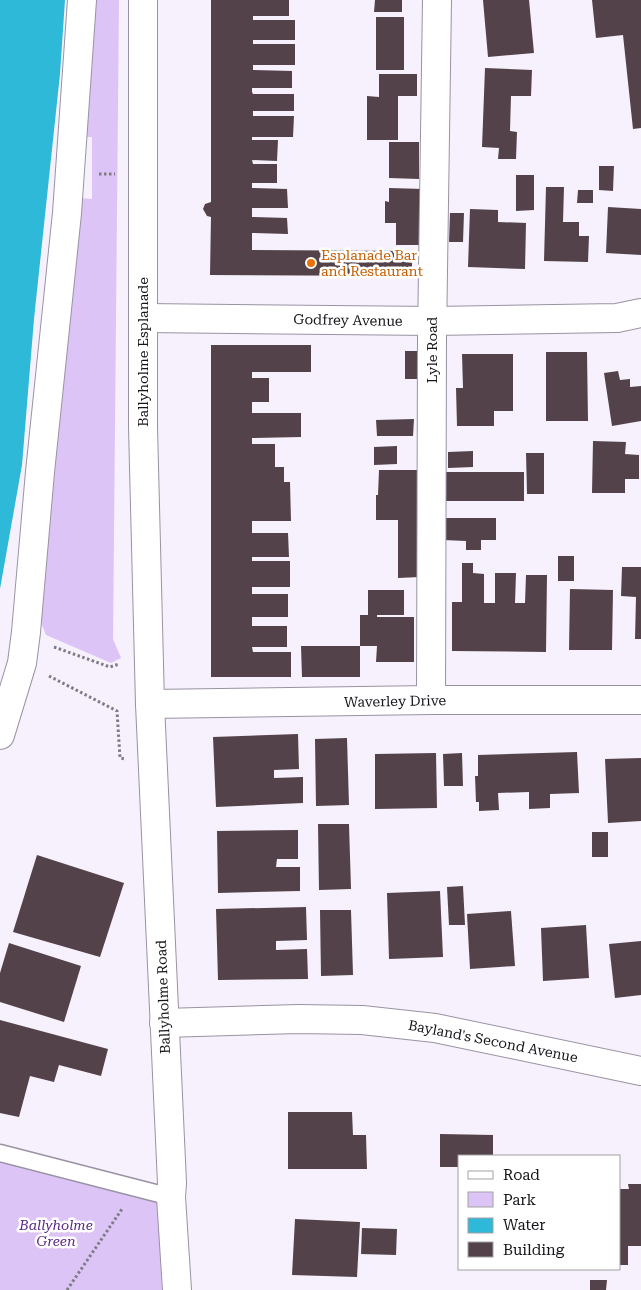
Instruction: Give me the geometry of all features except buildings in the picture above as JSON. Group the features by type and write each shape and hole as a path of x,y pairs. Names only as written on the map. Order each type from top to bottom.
{"street":[{"path":"0,735 22,662 26,632 40,472 67,213 82,0"},
{"name":"Ballyholme Esplanade","path":"143,0 143,427 150,704"},
{"name":"Lyle Road","path":"431,700 432,321 437,0"},
{"name":"Godfrey Avenue","path":"144,318 432,321 617,318 641,313"},
{"name":"Waverley Drive","path":"150,704 431,700 641,700"},
{"name":"Ballyholme Road","path":"150,704 172,1183 171,1197 178,1290"},
{"name":"Bayland's Second Avenue","path":"164,1023 299,1020 371,1021 435,1028 641,1071"}],"lane":[{"path":"0,1153 171,1197"}],"path":[{"path":"26,632 49,646 110,667"},
{"path":"22,662 117,711 120,758 153,761"},
{"path":"67,1290 136,1188"}],"green space":[{"path":"89,0 119,0 113,639 121,658 111,663 46,635 37,612 79,198 92,199 92,137 80,137"},
{"name":"Ballyholme Green","path":"0,1160 158,1202 162,1290 0,1290"}],"water":[{"path":"0,0 65,0 60,74 34,319 22,465 0,589"}],"place":[{"name":"Esplanade Bar and Restaurant","path":"311,263"}]}
